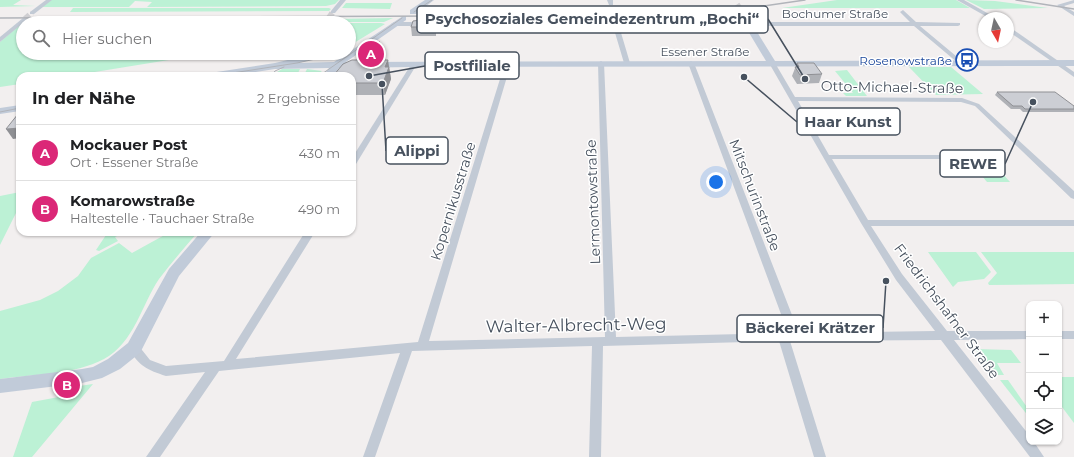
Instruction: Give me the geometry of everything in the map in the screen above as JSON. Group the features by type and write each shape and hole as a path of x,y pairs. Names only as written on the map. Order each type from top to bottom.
{"main road":[{"path":"356,50 430,0"},
{"name":"Friedrichshafner Straße","path":"740,11 772,63"},
{"path":"356,46 363,45"},
{"path":"236,72 274,66 290,60"},
{"path":"331,72 336,64 342,60"},
{"name":"Essener Straße","path":"274,66 336,64 960,62 1074,64"},
{"path":"0,111 16,109"},
{"path":"0,386 70,378 96,373 114,364 134,348 174,273 205,236"}],"street":[{"path":"32,13 49,0"},
{"path":"333,12 343,0"},
{"path":"960,0 984,12"},
{"path":"1074,0 1062,6 1074,14"},
{"name":"Bochumer Straße","path":"903,12 960,62"},
{"path":"615,21 627,64"},
{"name":"Bochumer Straße","path":"394,24 615,21 748,24 958,24"},
{"path":"0,40 16,27"},
{"path":"1014,32 1074,75"},
{"name":"Mitschurinstraße","path":"691,63 795,336"},
{"name":"Friedrichshafner Straße","path":"772,63 865,223 900,277 943,335 996,400 1038,457"},
{"path":"356,158 414,64"},
{"name":"Kopernikusstraße","path":"422,346 508,64"},
{"name":"Lermontowstraße","path":"601,64 611,340"},
{"name":"Otto-Michael-Straße","path":"794,99 962,100 970,102 977,105 1074,196"},
{"path":"827,158 954,156"},
{"path":"865,223 1074,223"},
{"path":"152,457 221,366 307,236"},
{"name":"Walter-Albrecht-Weg","path":"134,348 146,363 166,371 422,346 783,336 1026,335"},
{"path":"1062,335 1074,335"},
{"path":"783,336 820,457"},
{"path":"595,457 598,341"},
{"path":"368,457 408,347"}],"green space":[{"path":"0,0 21,0 13,5 36,6 0,7"},
{"path":"51,0 339,0 335,4 326,6 147,7 152,2 135,1 129,7 42,7"},
{"path":"837,0 956,0 970,8 782,8"},
{"path":"966,0 995,1 1048,8 984,9"},
{"path":"346,3 392,3 390,9 342,8"},
{"path":"73,8 331,9 329,11 70,12"},
{"path":"393,18 384,22 356,22 356,19"},
{"path":"356,23 385,24 356,42"},
{"path":"16,28 16,60 169,60 95,72 16,72 16,85 0,87 0,42"},
{"path":"909,67 951,67 983,94 936,95"},
{"path":"282,69 300,69 298,72 277,72"},
{"path":"307,69 322,71 321,72 306,72"},
{"path":"847,70 867,96 846,96 843,93 853,93 835,71"},
{"path":"986,173 1002,173 1010,182 987,182 982,176"},
{"path":"16,193 16,213 0,245 0,196"},
{"path":"105,236 117,236 115,237 118,241 99,251 96,250"},
{"path":"163,236 195,236 159,279 130,333 114,352 104,359 80,368 54,373 0,379 0,311 40,300 58,291 78,276 91,258 119,243 132,253"},
{"path":"928,252 976,252 991,272 984,279 958,282 953,287"},
{"path":"981,252 1074,252 1074,284 989,285 988,283 997,273"},
{"path":"975,349 1011,350 1021,363 997,363 1004,375 995,375"},
{"path":"1062,377 1074,377 1074,423 1062,407"},
{"path":"1000,380 1008,380 1026,406 1026,413"},
{"path":"93,384 32,457 13,457 32,402 75,394 79,386"}],"building":[{"path":"429,19 428,21 435,21 435,27 411,27 413,21"},
{"path":"372,40 380,42 368,50 360,48"},
{"path":"352,60 388,60 385,67 389,67 383,83 356,83 356,72 336,72 343,64"},
{"path":"797,63 814,63 822,74 800,75 795,67 799,67"},
{"path":"997,92 1055,92 1074,106 1074,109 1025,109 1022,106 1013,106"},
{"path":"16,116 16,128 6,129"}],"tunnel":[{"path":"736,5 740,11"},
{"path":"330,16 333,12"},
{"path":"28,16 32,13"}],"tram line":[{"path":"414,12 432,0"},
{"path":"356,50 402,18"},
{"path":"239,72 311,60"},
{"path":"325,72 342,60"},
{"path":"274,72 284,67"},
{"path":"0,112 16,109"}],"railway":[{"path":"356,16 663,15 729,11 805,0"},
{"path":"1016,0 1074,9"},
{"path":"0,18 16,18"}],"place":[{"name":"Mockauer Post","path":"371,54"},
{"name":"Rosenowstraße","path":"967,60"},
{"name":"Postfiliale","path":"369,76"},
{"name":"Haar Kunst","path":"744,77"},
{"name":"Psychosoziales Gemeindezentrum „Bochi“","path":"805,79"},
{"name":"Alippi","path":"382,84"},
{"name":"REWE","path":"1033,102"},
{"name":"Bäckerei Krätzer","path":"886,281"},
{"name":"Komarowstraße","path":"67,385"}]}
